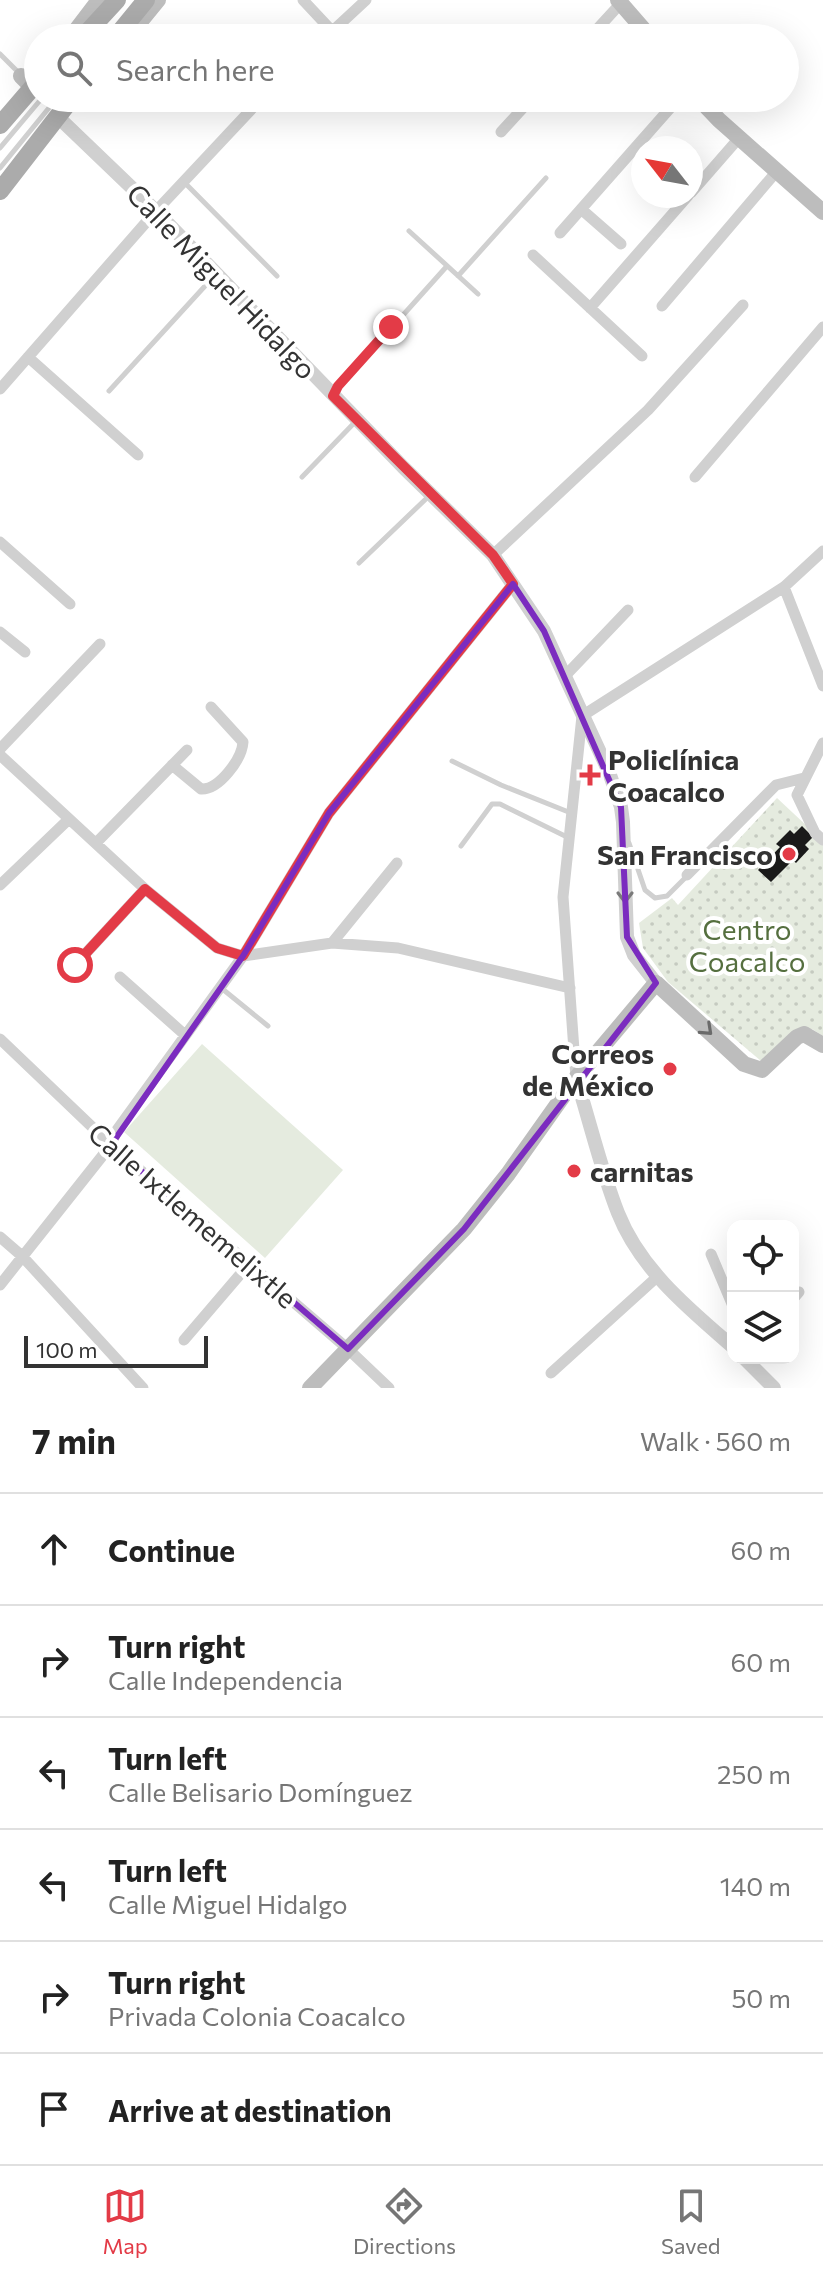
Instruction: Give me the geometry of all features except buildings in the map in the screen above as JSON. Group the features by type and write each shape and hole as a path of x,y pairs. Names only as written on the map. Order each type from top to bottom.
{"main road":[{"path":"81,24 99,0"},
{"path":"120,24 146,0"},
{"path":"132,24 140,21 158,0"},
{"path":"620,2 639,24"},
{"path":"114,24 120,3"},
{"path":"0,125 24,96"},
{"path":"0,191 62,112"},
{"path":"712,112 823,212"},
{"path":"310,1388 464,1229 508,1174 576,1078 656,983 744,1064 762,1070 804,1034 823,1045"}],"street":[{"path":"303,0 320,24"},
{"path":"340,24 366,0"},
{"path":"601,24 620,2"},
{"path":"0,389 156,211 249,112"},
{"path":"501,132 519,112"},
{"path":"560,233 667,112"},
{"name":"Calle Miguel Hidalgo","path":"58,117 156,211 333,396 493,555 544,631 609,772 623,823 627,937 634,955 656,983"},
{"path":"703,179 739,138"},
{"path":"662,306 777,171"},
{"path":"590,308 678,208"},
{"path":"581,209 621,244"},
{"path":"533,255 642,356"},
{"path":"493,555 648,410 743,305"},
{"path":"695,477 823,327"},
{"path":"28,357 138,455"},
{"path":"0,542 70,604"},
{"path":"727,1342 657,1277 618,1214 576,1078 563,897 582,716 784,587 823,551"},
{"path":"0,1285 111,1145 117,1130 243,956 329,813 513,584"},
{"path":"784,587 823,686"},
{"path":"565,676 628,610"},
{"path":"0,632 25,652"},
{"path":"100,644 0,752 145,889 217,948 243,956 332,943 398,948 570,988"},
{"path":"172,765 206,790 214,786 239,758 243,742 211,707"},
{"path":"823,743 797,795 815,833 823,840"},
{"path":"96,843 187,750"},
{"path":"687,875 776,785 804,778"},
{"path":"0,885 69,819"},
{"path":"332,943 397,863"},
{"path":"75,965 145,889"},
{"path":"120,977 185,1035"},
{"name":"Calle Ixtlememelixtle","path":"0,1039 111,1145 389,1388"},
{"path":"0,1237 22,1256 143,1388"},
{"path":"711,1254 727,1292"},
{"path":"184,1340 249,1264"},
{"path":"551,1373 657,1277"},
{"path":"750,1364 774,1388"}],"lane":[{"path":"118,24 138,0"},
{"path":"140,21 143,24"},
{"path":"0,54 24,75"},
{"path":"0,148 24,103"},
{"path":"0,168 46,112"},
{"path":"458,276 546,178"},
{"path":"184,182 277,276"},
{"path":"409,231 478,294"},
{"path":"333,396 338,386 447,266"},
{"path":"109,391 216,274"},
{"path":"302,477 357,420"},
{"path":"359,563 430,494"},
{"path":"452,761 501,785 572,813"},
{"path":"461,846 492,804 500,804 568,837"},
{"path":"623,823 648,894 655,898 667,896 687,875"},
{"path":"220,987 268,1026"}],"highlighted area":[{"path":"513,584 544,631 621,807 627,937 656,983 464,1229 348,1349 111,1145 243,956 329,813"}],"green space":[{"name":"Centro Coacalco","path":"777,798 823,841 823,1036 812,1029 790,1037 761,1061 668,982 643,948 639,923 672,898 678,905"},
{"path":"202,1044 343,1170 265,1258 124,1132"}],"place":[{"name":"Policlínica Coacalco","path":"590,775"},
{"name":"San Francisco","path":"789,854"},
{"name":"Correos de México","path":"670,1069"},
{"name":"carnitas","path":"574,1171"}],"route":[{"path":"75,965 145,889 217,948 243,956 329,813 513,584 493,555 333,396 338,386 391,327"}]}
